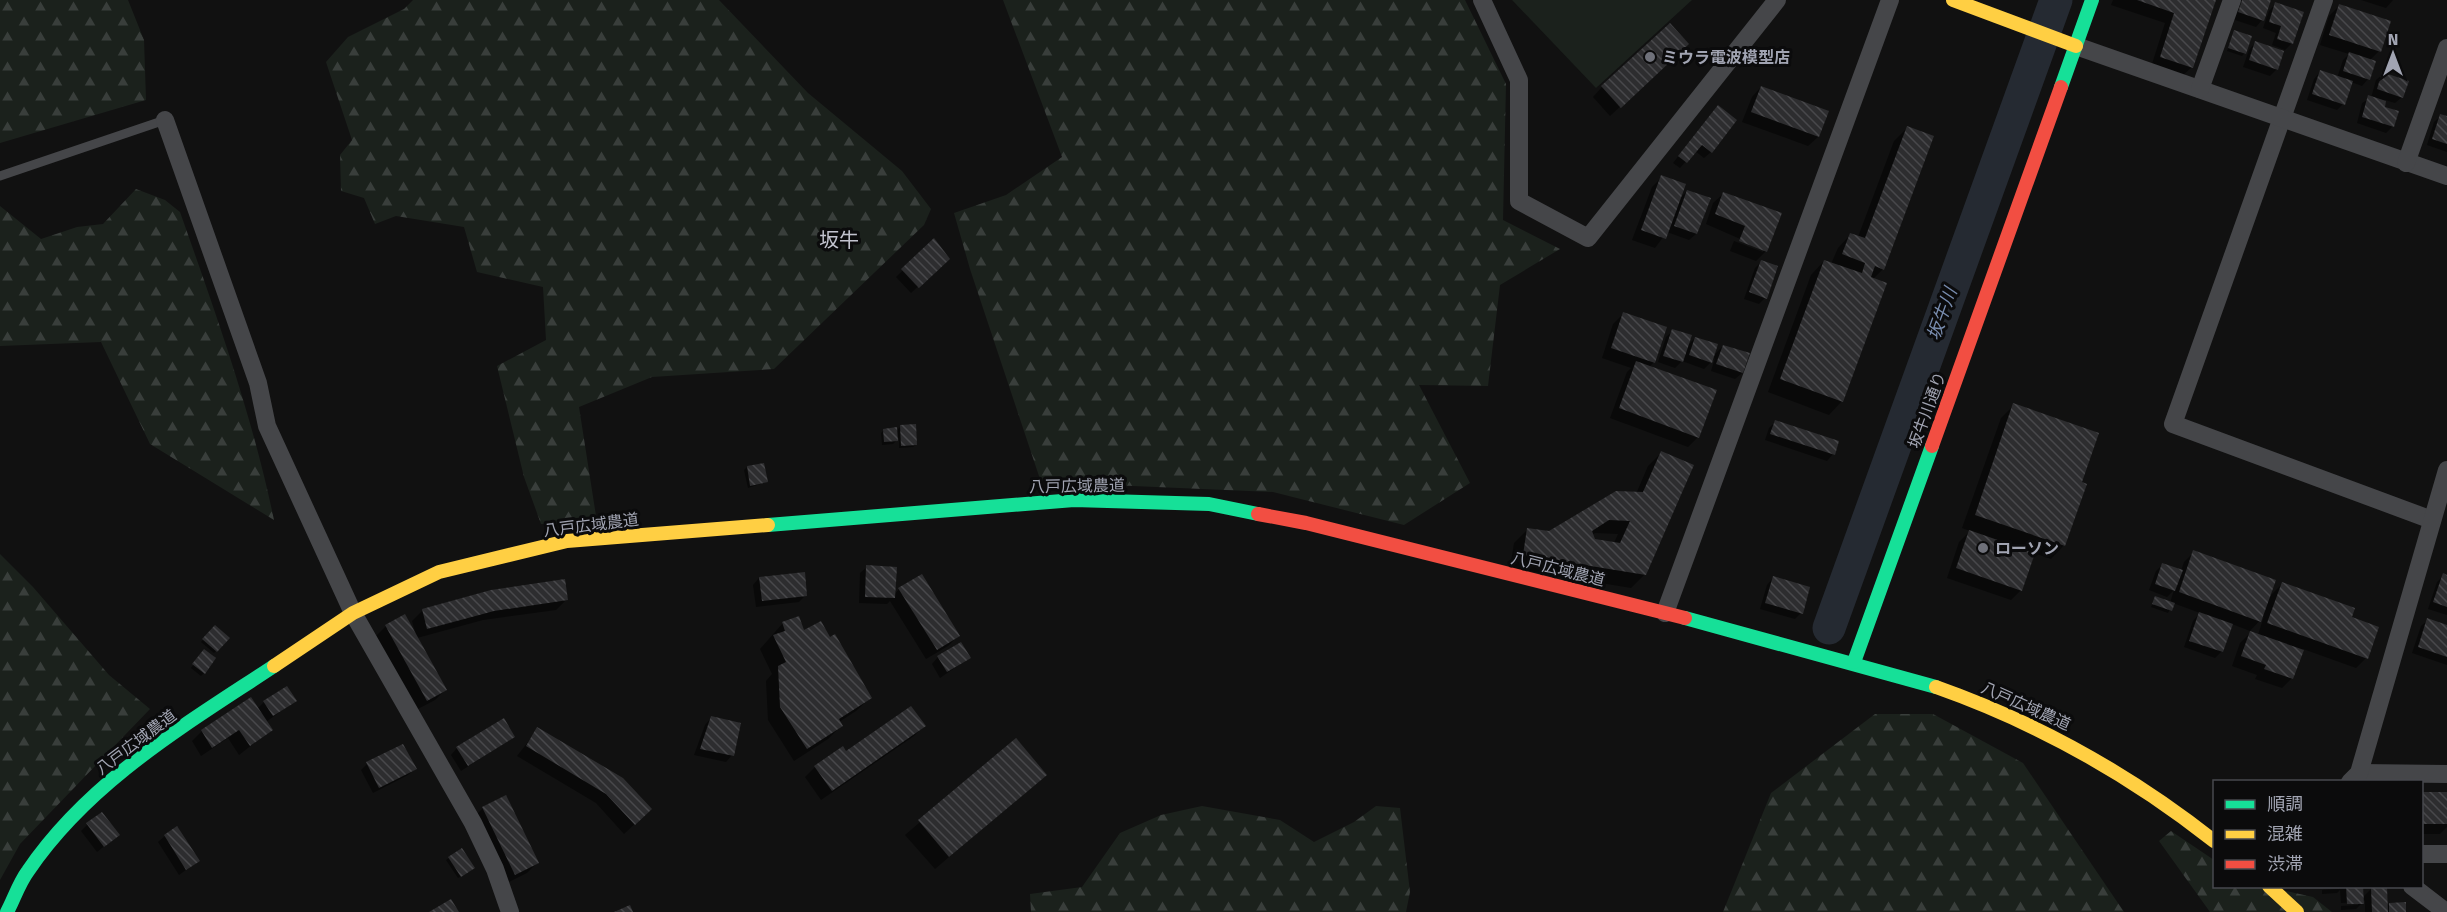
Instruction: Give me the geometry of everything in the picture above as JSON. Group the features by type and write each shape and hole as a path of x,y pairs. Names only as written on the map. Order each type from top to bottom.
{"street":[{"path":"1482,0 1519,80 1519,201 1588,238 1777,0"},
{"path":"1665,613 1890,0"},
{"path":"1953,0 2022,27 2447,176"},
{"name":"坂牛川通り","path":"1854,662 2069,43 2092,0"},
{"path":"2200,89 2232,0"},
{"path":"2324,0 2173,424 2432,520"},
{"path":"2406,163 2447,48"},
{"path":"165,120 258,383 267,426 353,613 473,823 495,869 510,912"},
{"path":"2447,470 2354,777 2447,774"},
{"name":"八戸広域農道","path":"7,912 27,872 60,830 112,778 169,736 353,613 439,572 567,542 1074,500 1209,504 1306,523 1854,662 1988,705 2078,748 2166,803 2213,840"},
{"path":"2423,854 2447,854"},
{"path":"2271,888 2296,912"},
{"path":"2415,888 2446,912"}],"lane":[{"path":"0,176 165,120"}],"green space":[{"path":"0,0 128,0 144,40 146,100 0,143"},
{"path":"413,0 719,0 808,93 902,171 931,209 924,225 774,369 652,377 579,407 596,516 563,524 541,524 524,477 497,366 546,340 543,287 477,272 464,227 396,216 375,224 364,198 341,191 340,155 352,140 326,62 348,37 404,9"},
{"path":"1003,0 1465,0 1506,84 1503,220 1560,249 1500,285 1488,386 1419,385 1470,483 1404,525 1273,492 1041,482 970,269 954,213 1006,195 1062,157"},
{"path":"1512,0 1692,0 1596,88"},
{"path":"136,189 165,200 180,212 244,403 274,520 150,444 101,342 0,346 0,206 41,239 77,227 103,224"},
{"path":"0,554 33,587 109,675 150,709 20,844 0,880"},
{"path":"1875,714 1933,714 2023,763 2124,912 1723,912 1771,793"},
{"path":"1202,806 1280,820 1314,842 1354,822 1376,806 1400,808 1410,892 1406,912 1031,912 1030,894 1082,887 1120,833 1161,815"},
{"path":"2171,831 2213,859 2213,888 2272,888 2313,897 2332,912 2210,912 2159,841"}],"building":[{"path":"2137,0 2216,0 2193,68 2160,57 2174,13"},
{"path":"2242,0 2271,0 2264,21 2238,12"},
{"path":"2275,2 2304,12 2293,44 2277,39 2281,26 2269,22"},
{"path":"2339,4 2391,21 2381,52 2329,35"},
{"path":"1670,23 1689,44 1621,108 1601,86"},
{"path":"2234,30 2252,36 2246,54 2228,48"},
{"path":"2255,41 2284,51 2278,70 2249,60"},
{"path":"2349,52 2376,61 2370,80 2343,71"},
{"path":"2320,70 2353,81 2345,105 2312,94"},
{"path":"2382,72 2409,81 2403,98 2377,89"},
{"path":"1761,86 1829,111 1819,137 1751,112"},
{"path":"2368,95 2386,101 2385,107 2399,111 2394,127 2362,117"},
{"path":"1718,105 1737,120 1712,153 1702,145 1687,163 1678,156"},
{"path":"2440,114 2447,116 2447,144 2432,139"},
{"path":"1907,126 1934,136 1884,270 1875,266 1871,277 1887,283 1843,402 1780,379 1824,260 1862,273 1865,263 1842,254 1850,233 1865,238"},
{"path":"1661,175 1686,184 1666,239 1641,230"},
{"path":"1687,190 1711,198 1697,234 1674,226"},
{"path":"1723,192 1782,213 1767,252 1739,241 1745,226 1715,214"},
{"path":"934,238 950,259 919,288 901,269"},
{"path":"1761,260 1778,266 1767,299 1749,292"},
{"path":"1623,312 1667,327 1655,363 1611,348"},
{"path":"1672,329 1692,335 1683,362 1663,356"},
{"path":"1695,337 1718,344 1712,363 1689,355"},
{"path":"1723,345 1750,353 1743,373 1716,364"},
{"path":"1636,361 1717,390 1699,438 1619,408"},
{"path":"2013,403 2099,433 2082,482 2087,484 2065,546 1975,515"},
{"path":"1775,420 1839,441 1835,455 1770,434"},
{"path":"916,424 917,445 901,446 900,425"},
{"path":"897,427 898,441 884,442 883,429"},
{"path":"1661,451 1694,465 1646,575 1523,555 1527,528 1549,531 1616,491 1643,492","holes":["1609,520 1630,521 1620,543 1595,539 1592,531"]},
{"path":"764,463 768,482 750,486 747,466"},
{"path":"1969,530 2035,553 2022,591 1956,568"},
{"path":"2193,550 2276,580 2261,622 2179,592"},
{"path":"2162,563 2183,570 2175,591 2155,584"},
{"path":"866,565 897,567 895,598 865,597"},
{"path":"805,572 807,596 762,601 759,577"},
{"path":"2443,573 2447,575 2447,607 2433,602"},
{"path":"922,574 960,636 937,650 898,588"},
{"path":"1773,576 1810,587 1803,614 1765,603"},
{"path":"565,579 568,600 494,611 427,629 422,609 491,590"},
{"path":"2282,582 2355,608 2352,617 2379,627 2368,659 2267,623"},
{"path":"2155,596 2175,603 2172,611 2152,604"},
{"path":"2199,612 2233,624 2223,652 2189,641"},
{"path":"405,614 447,690 427,701 385,625"},
{"path":"799,616 804,630 821,621 830,637 835,634 872,698 839,719 843,726 807,749 780,707 778,666 786,662 773,635 785,631 782,622"},
{"path":"2427,618 2447,625 2447,657 2418,647"},
{"path":"215,625 230,638 217,652 202,639"},
{"path":"2250,631 2304,650 2293,679 2264,669 2266,665 2241,656"},
{"path":"961,642 971,658 947,672 937,656"},
{"path":"204,649 216,658 205,674 192,664"},
{"path":"287,686 297,701 273,716 263,701"},
{"path":"251,697 273,730 250,746 239,730 212,748 201,730"},
{"path":"911,706 926,726 832,791 814,766 843,746 846,751"},
{"path":"711,716 741,723 734,756 700,749"},
{"path":"504,718 515,737 468,766 456,747"},
{"path":"537,727 623,778 652,809 635,825 606,794 526,746"},
{"path":"1016,738 1047,775 949,857 918,820"},
{"path":"403,744 417,769 379,788 366,762"},
{"path":"2423,792 2447,792 2447,824 2423,824"},
{"path":"506,795 539,863 515,875 482,807"},
{"path":"102,812 120,835 104,847 86,823"},
{"path":"177,826 200,861 186,870 164,835"},
{"path":"462,848 475,868 461,877 448,857"},
{"path":"2346,888 2363,888 2364,904 2347,904"},
{"path":"2371,888 2387,888 2388,912 2372,912"},
{"path":"451,899 459,912 429,912"},
{"path":"2406,902 2406,912 2389,912 2389,903"},
{"path":"630,905 633,912 614,912"}],"waterway":[{"name":"坂牛川","path":"1829,628 2056,0"}],"traffic: fast":[{"path":"2061,87 2092,0"},
{"path":"1854,662 1932,446"},
{"path":"768,525 1074,500 1209,504 1258,514"},
{"path":"1685,618 1936,687"},
{"path":"7,912 28,871 52,839 109,782 173,733 274,666"}],"traffic: slow":[{"path":"1953,0 2076,46"},
{"path":"274,666 353,613 439,572 567,541 768,525"},
{"path":"1936,687 2011,717 2081,752 2149,794 2213,840"},
{"path":"2271,888 2297,912"}],"traffic: jam":[{"path":"1932,446 2061,87"},
{"path":"1258,514 1306,523 1685,618"}],"place":[{"name":"ミウラ電波模型店","path":"1650,57"},
{"name":"ローソン","path":"1983,548"}],"district":[{"name":"坂牛","path":"839,240"}]}
